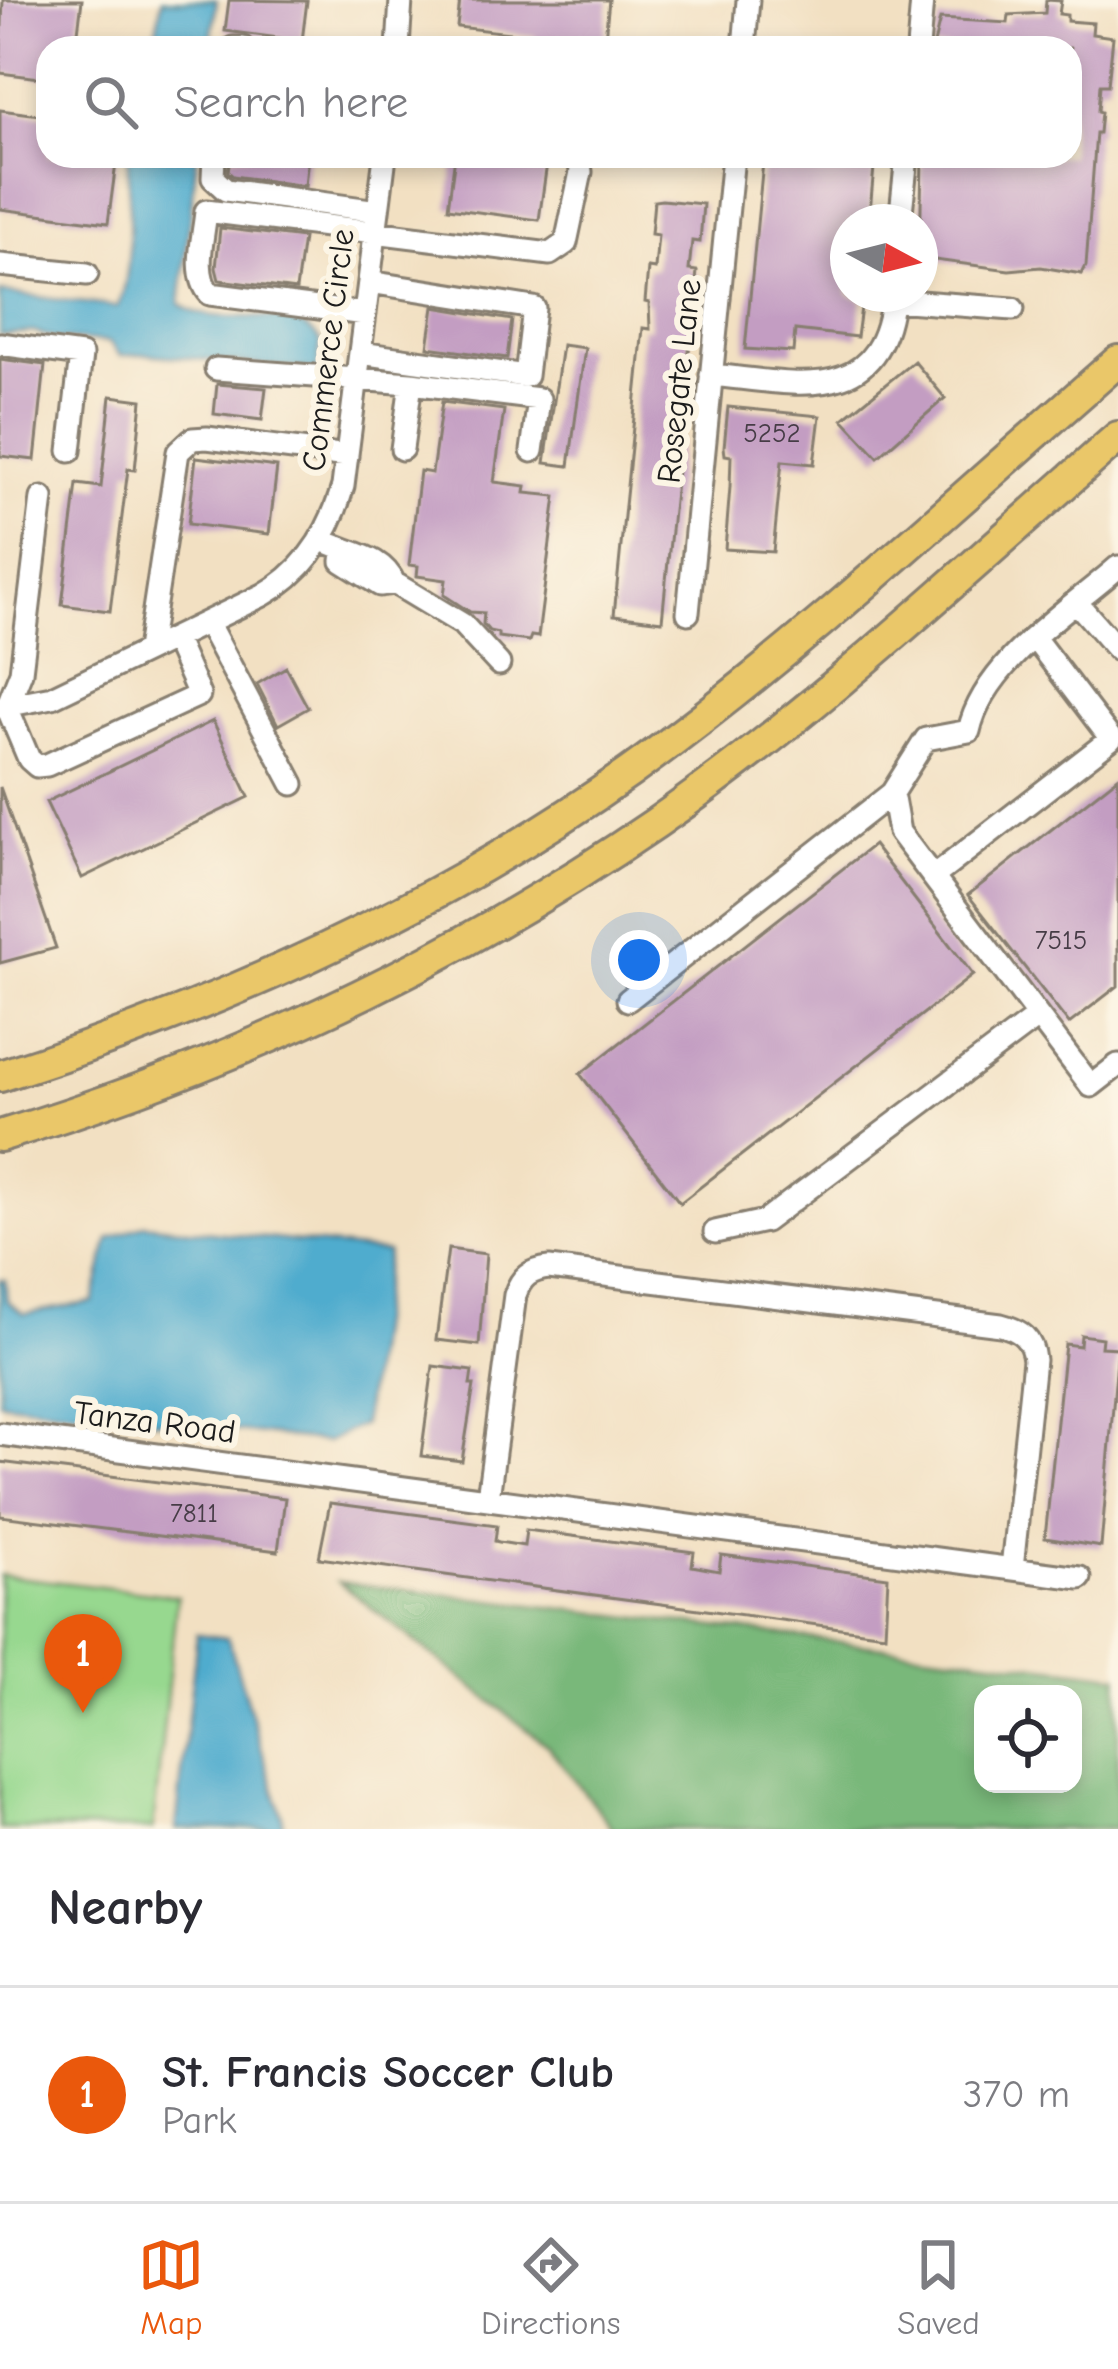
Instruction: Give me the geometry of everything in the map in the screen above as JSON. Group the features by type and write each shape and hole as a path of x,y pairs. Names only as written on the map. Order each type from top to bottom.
{"highway":[{"path":"0,1076 226,995 329,948 533,836 629,772 798,640 1118,361"},
{"path":"0,1136 99,1106 246,1049 444,954 555,890 659,820 839,681 1118,437"}],"street":[{"path":"399,36 401,0"},
{"path":"744,36 748,0"},
{"path":"919,36 922,0"},
{"path":"213,168 213,178 226,190 550,254 566,243 580,168"},
{"name":"Commerce Circle","path":"3,707 52,697 277,587 321,539 336,512 347,456 384,168"},
{"name":"Rosegate Lane","path":"688,613 732,168"},
{"path":"902,204 906,168"},
{"path":"365,314 210,294 200,274 206,211 377,220"},
{"path":"0,265 87,274"},
{"path":"360,353 526,376 529,353 534,308 369,282"},
{"path":"938,302 1013,309"},
{"path":"711,374 809,384 845,378 879,349 891,312"},
{"path":"0,344 81,355 70,452"},
{"path":"216,369 411,383 539,399 532,451"},
{"path":"402,449 411,383"},
{"path":"148,650 178,452 192,439 207,438 347,456"},
{"path":"42,498 21,672 3,707 29,759 37,766 47,765 199,695 174,638"},
{"path":"321,539 343,552 343,561 380,585 394,583 462,624 499,664"},
{"path":"628,1000 892,793 926,739 969,730 976,706 993,678 1118,567"},
{"path":"1077,603 1118,650"},
{"path":"207,622 293,784"},
{"path":"933,878 1111,739 1035,639"},
{"path":"892,793 899,832 1091,1086 1118,1065"},
{"path":"715,1232 765,1221 1036,1017"},
{"path":"488,1498 515,1295 519,1282 537,1269 1001,1325 1025,1336 1034,1360 1012,1568"},
{"name":"Tanza Road","path":"0,1434 1081,1578"}],"green space":[{"path":"0,1575 177,1596 153,1829 0,1829"},
{"path":"339,1582 1118,1675 1118,1829 613,1829 548,1746"}],"water":[{"path":"162,0 217,0 212,36 155,36"},
{"path":"128,168 196,168 180,304 214,316 292,321 321,342 317,370 144,354 120,356 109,342 56,339 33,332 0,335 0,292 117,307 129,256"},
{"path":"144,1224 387,1252 363,1424 327,1442 0,1402 0,1279 5,1280 7,1301 24,1314 93,1302 109,1239"},
{"path":"197,1634 228,1638 283,1819 282,1829 176,1829"}],"building":[{"path":"3,0 82,0 78,36 36,36 36,78 0,73"},
{"path":"229,0 307,1 303,36 225,31"},
{"path":"460,0 609,0 605,36 536,36 457,27"},
{"path":"1046,0 1061,1 1059,14 1067,15 1067,21 1093,23 1092,34 1113,37 1108,85 1100,85 1082,274 938,260 938,204 921,204 922,168 1082,168 1082,36 936,36 940,19 1008,23 1009,15 1045,13"},
{"path":"0,110 36,114 36,168 115,168 108,223 0,209"},
{"path":"228,168 307,168 305,186 228,172"},
{"path":"453,168 546,168 539,220 448,208"},
{"path":"762,168 874,168 871,204 830,204 830,312 860,312 857,337 795,330 793,352 745,349"},
{"path":"654,201 703,204 700,242 692,241 689,270 697,271 662,621 614,615 643,328 650,329 649,303 645,302 648,268 655,269"},
{"path":"220,228 303,238 296,290 219,280"},
{"path":"434,307 512,320 507,358 428,347"},
{"path":"562,345 585,348 569,466 545,463"},
{"path":"0,359 45,365 35,460 0,456"},
{"path":"914,361 945,398 878,457 843,419"},
{"path":"217,384 266,388 262,420 214,414"},
{"path":"111,396 142,400 110,611 62,605 77,484 101,487"},
{"path":"442,402 504,410 494,482 526,486 525,493 556,496 538,637 531,636 529,641 498,637 483,624 484,613 470,612 444,595 446,580 417,576 418,566 409,565 420,471 432,473"},
{"path":"728,407 820,416 814,464 782,461 773,552 725,549 731,456 725,455 724,447"},
{"path":"196,457 277,467 269,534 188,524"},
{"path":"286,667 308,708 278,725 257,684"},
{"path":"213,721 249,797 82,878 46,802"},
{"path":"1118,777 1118,986 1069,1024 968,895"},
{"path":"0,787 56,948 0,963"},
{"path":"873,845 973,975 680,1203 580,1074"},
{"path":"448,1249 486,1254 479,1345 436,1340"},
{"path":"1081,1335 1102,1338 1101,1347 1118,1348 1101,1547 1045,1538 1065,1344 1080,1346"},
{"path":"433,1366 472,1371 462,1461 421,1456"},
{"path":"0,1462 285,1498 278,1551 0,1516"},
{"path":"330,1503 497,1525 495,1541 524,1546 526,1530 694,1552 692,1566 719,1571 721,1555 888,1577 885,1634 319,1558"}],"place":[{"name":"St. Francis Soccer Club","path":"83,1713"}]}
